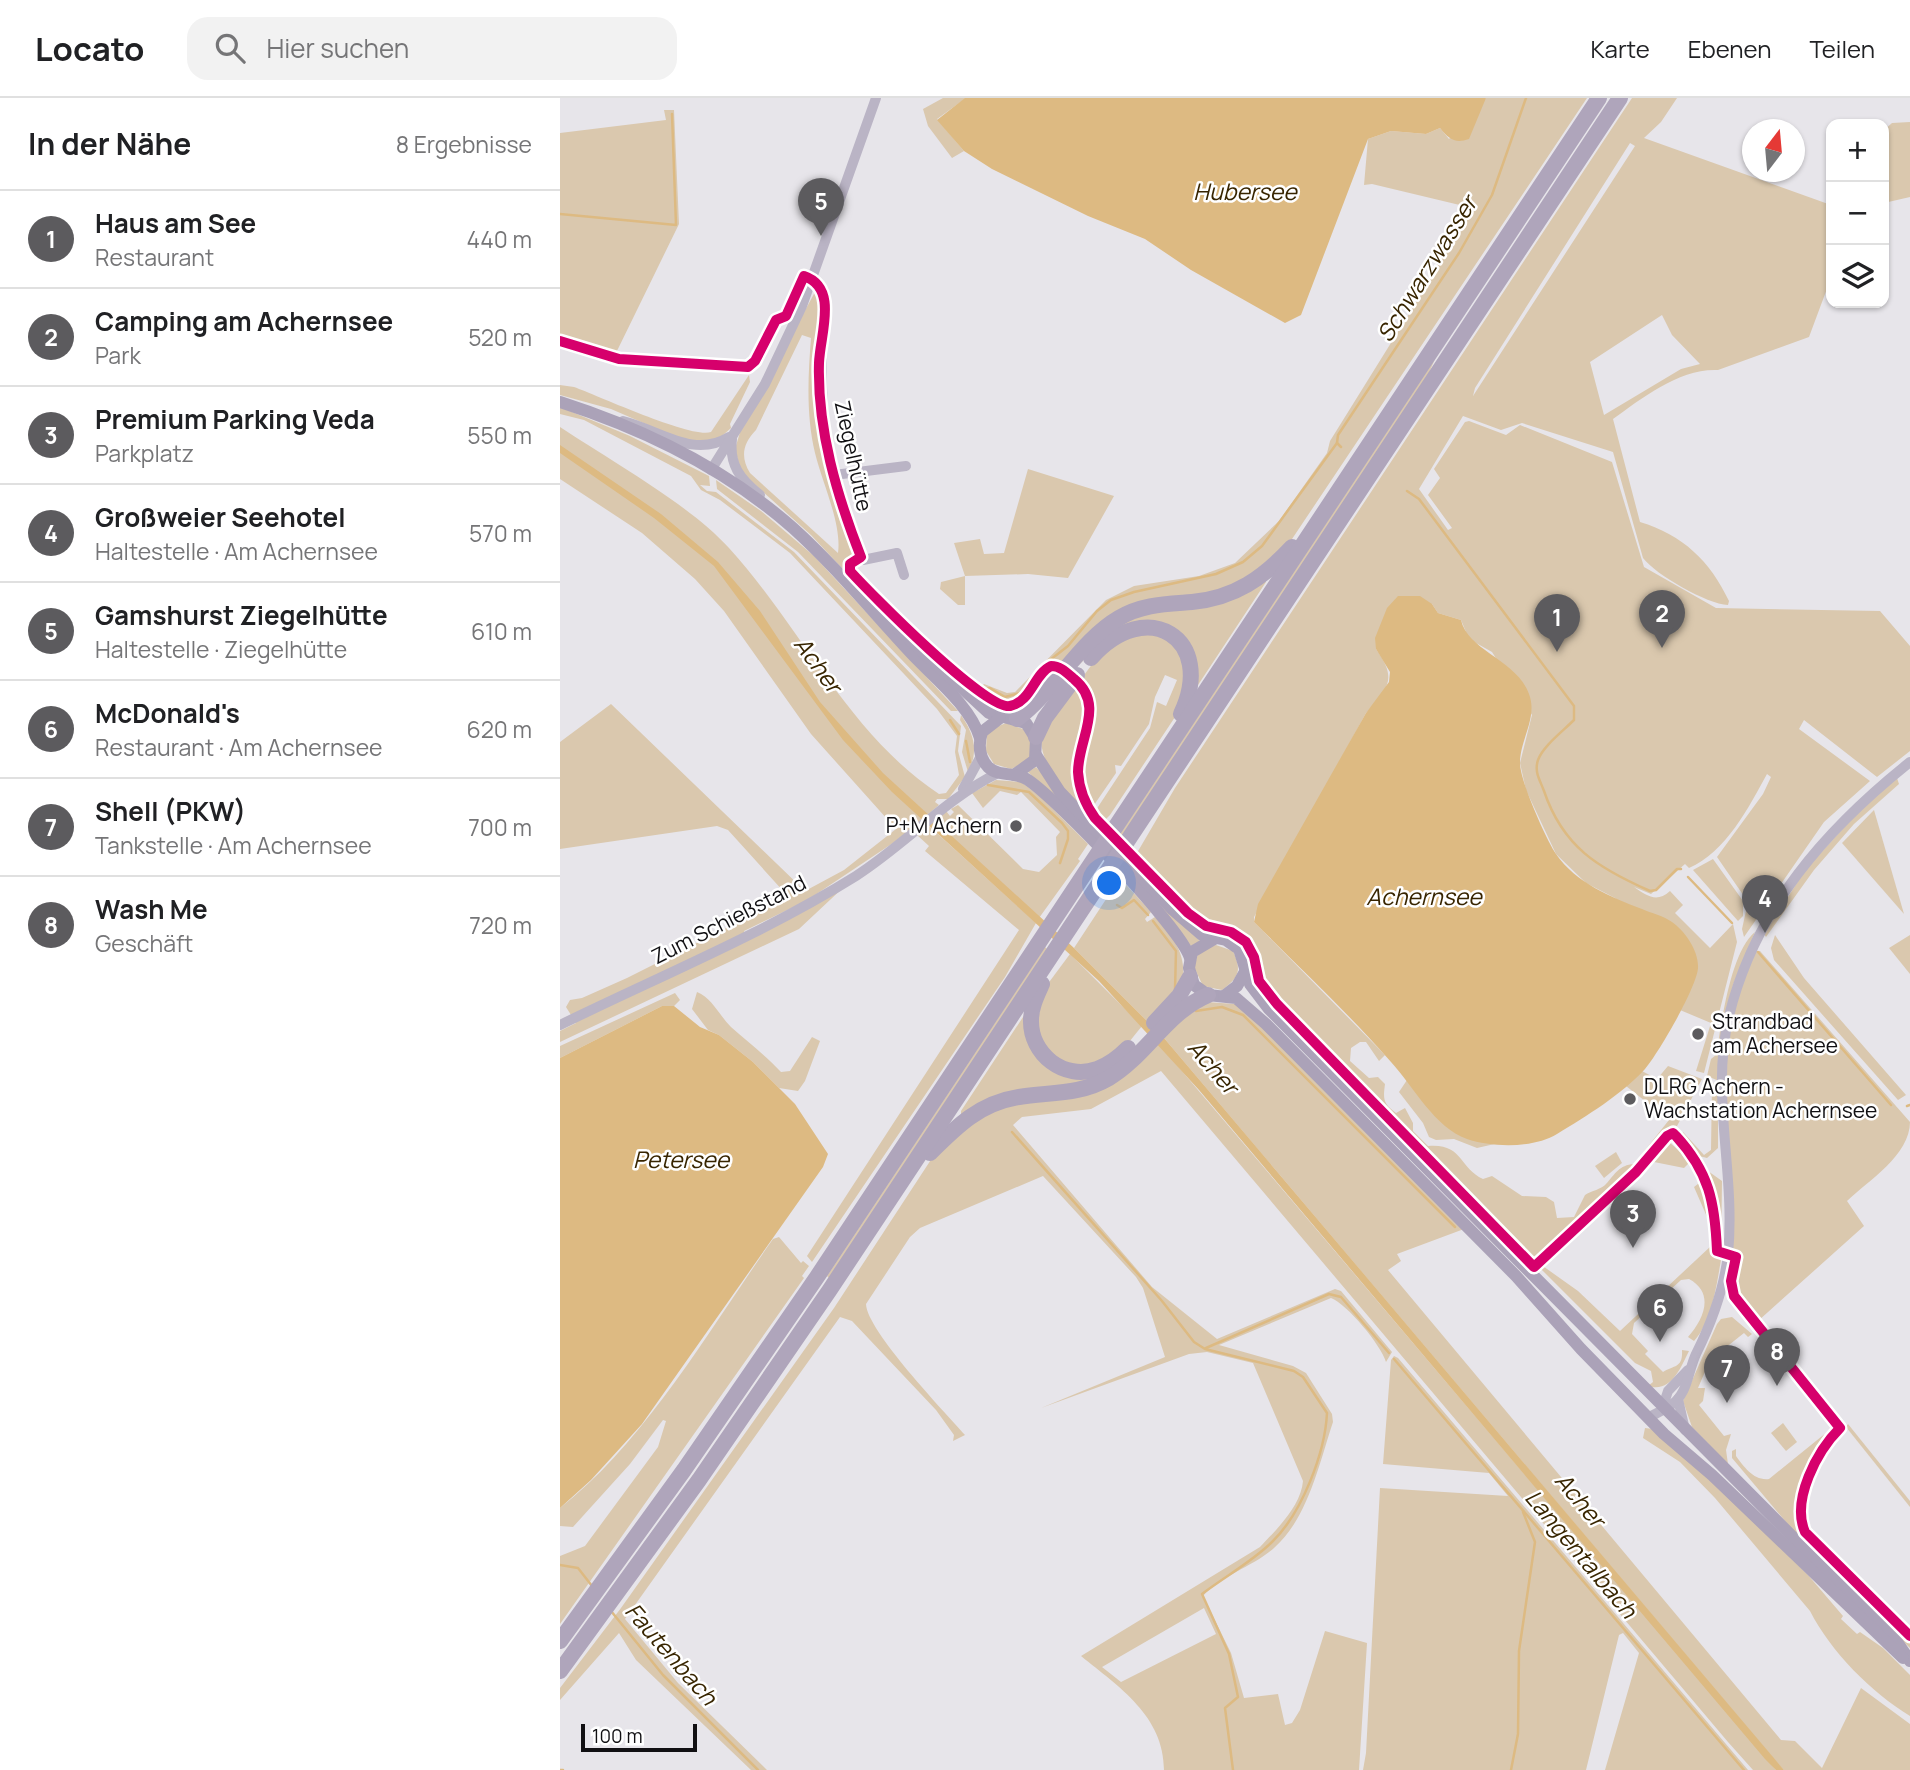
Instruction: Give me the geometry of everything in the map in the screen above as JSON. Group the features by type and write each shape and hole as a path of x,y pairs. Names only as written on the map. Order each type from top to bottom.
{"highway":[{"path":"560,1641 774,1341 1599,98"},
{"path":"560,1671 747,1411 904,1180 1620,98"},
{"path":"1036,737 1070,676 1100,632 1132,611 1152,605 1216,598 1252,584 1280,560 1324,512"},
{"path":"1017,719 1070,676 1104,643 1128,629 1143,626 1159,629 1181,645 1191,661 1192,687 1159,762"},
{"path":"1054,953 1031,1016 1034,1039 1046,1058 1067,1070 1093,1071 1142,1042"},
{"path":"1162,1023 1190,977"},
{"path":"904,1180 957,1126 980,1110 1019,1097 1092,1087 1114,1075 1162,1023 1187,1007 1216,996"}],"main road":[{"path":"560,402 616,420 711,470 791,527 973,700 992,715 1026,723 1036,737 1036,755 1033,764 1014,775"},
{"path":"859,594 965,712 980,738"},
{"path":"1000,718 983,729 980,738 981,756 989,768 998,773 1029,780 1066,814 1166,920 1186,946 1190,958 1190,977 1198,990 1216,996 1236,998 1292,1049 1516,1276 1648,1418 1739,1501 1890,1649 1910,1662"},
{"path":"1036,755 1060,792 1157,894 1202,935 1226,940 1237,947 1244,957 1250,984 1269,1009 1896,1643 1910,1662"},
{"path":"1190,958 1196,947 1214,939"},
{"path":"1216,996 1237,986 1246,970"}],"street":[{"path":"711,470 780,355 813,279 876,98"},
{"name":"Ziegelhütte","path":"813,279 824,291 820,392 834,475 844,515 863,560 897,553 904,575"},
{"path":"616,420 643,426 696,447 717,445 732,436"},
{"path":"732,436 730,453 734,468 744,482 791,520 814,549"},
{"name":"Ziegelhütte","path":"834,475 906,466"},
{"path":"961,792 981,756"},
{"path":"1686,1433 1678,1399 1688,1370 1717,1307 1728,1254 1729,1221 1721,1083 1725,1035 1740,980 1771,911 1813,853 1881,786 1910,762"},
{"path":"961,792 998,773"},
{"name":"Zum Schießstand","path":"560,1025 800,907 857,875 961,792"},
{"path":"1662,1409 1668,1391 1688,1370"},
{"path":"1648,1418 1678,1399"}],"shaded area":[{"path":"943,98 966,98 937,119 964,151 952,158 928,126 923,109"},
{"path":"1486,98 1587,98 1292,539 1235,589 1152,602 1061,667 1051,666 1043,671 1020,700 1009,704 996,702 978,690 984,684 1007,693 1015,692 1106,600 1134,586 1199,576 1235,563 1279,521 1327,453 1330,441 1422,293 1468,207 1372,184 1364,185 1368,139 1391,131 1426,134 1440,128 1449,139"},
{"path":"1632,98 1677,98 1661,122 1644,138 1742,173 1742,182 1767,182 1826,203 1826,291 1809,337 1718,370 1676,379 1613,419 1640,522 1669,534 1694,551 1713,574 1729,601 1728,605 1708,600 1683,588 1643,558 1613,452 1522,423 1501,430 1463,416 1419,489 1448,530 1452,528 1428,495 1440,478 1434,469 1465,422 1469,421 1506,435 1520,425 1612,462 1644,567 1716,608 1880,611 1910,646 1910,751 1877,777 1804,720 1799,729 1870,781 1824,822 1744,937 1742,929 1748,902 1717,857 1763,794 1771,777 1767,774 1735,827 1714,851 1689,868 1685,864 1651,894 1634,887 1656,897 1670,891 1683,905 1675,913 1710,948 1733,924 1737,942 1704,1073 1696,1071 1711,1023 1680,1010 1694,979 1615,898 1586,883 1556,854 1526,790 1520,763 1532,715 1492,652 1469,639 1461,620 1438,613 1432,604 1376,649 1387,668 1388,683 1366,713 1254,917 1254,922 1385,1055 1379,1061 1366,1042 1360,1042 1351,1048 1350,1061 1369,1078 1378,1077 1385,1084 1386,1104 1396,1113 1405,1108 1413,1123 1413,1131 1428,1146 1448,1148 1475,1174 1483,1179 1492,1176 1522,1196 1546,1197 1554,1202 1557,1218 1574,1217 1585,1195 1604,1186 1621,1168 1634,1164 1669,1120 1626,1086 1642,1071 1657,1079 1668,1066 1702,1079 1677,1126 1664,1133 1631,1175 1534,1262 1269,994 1258,976 1248,942 1232,931 1197,919 1134,858 1175,788","holes":["1630,143 1635,146 1473,396 1475,388","1662,315 1672,335 1700,364 1681,369 1604,415 1590,362"]},
{"path":"664,110 674,110 679,224 615,355 560,338 560,133 666,120"},
{"path":"1910,122 1910,197 1889,202 1889,126"},
{"path":"815,292 822,299 814,369 815,416 824,464 856,555 847,570 959,678 867,595 811,535 741,472 735,449 741,429","holes":["802,335 811,338 810,424 815,453 837,529 838,553 750,473 744,456 748,440 756,430"]},
{"path":"1435,359 1428,375 1120,839 1118,837"},
{"path":"749,375 750,382 730,424 731,428 722,436 702,444 669,434 611,409 560,395 560,385 574,387 666,423 685,429 711,432"},
{"path":"560,407 630,436 709,476 710,486 700,485 707,491 716,492 794,552 961,726 958,751 965,777 948,799 937,799 935,802 939,805 899,839 806,901 744,931 746,937 847,884 799,929 560,1042 560,1031 576,1023 566,1007 570,1000 582,998 627,978 786,898 784,892 728,830 717,826 560,849 560,742 611,704 805,891 844,870 896,829 811,734 724,611 695,579 642,533 560,479 560,427 671,499 729,548 852,711 907,769 939,794 946,793 959,775 955,752 957,736 937,709 790,553 720,500 701,490 691,476 584,420 560,414"},
{"path":"1028,469 1114,496 1068,578 1028,574 965,576 954,543 980,539 984,554 1004,553"},
{"path":"716,480 761,511 814,556 958,711 951,711 798,552 717,489"},
{"path":"965,576 965,605 958,605 940,589 941,582"},
{"path":"1264,579 1266,582 1198,685 1196,672 1160,626 1090,654 1071,673 1119,623"},
{"path":"1123,634 1164,635 1187,662 1179,711 1102,823 1094,813 1150,728 1157,702 1166,706 1177,680 1165,675 1155,697 1149,724 1121,766 1115,765 1116,773 1094,805 1089,806 1083,788 1082,770 1090,708 1087,695 1079,682 1104,648"},
{"path":"1077,684 1085,696 1087,710 1079,773 1080,790 1086,807 1076,802 1060,785 1047,764 1041,743 1048,722"},
{"path":"961,715 974,743 968,772 962,752 966,730 960,720"},
{"path":"1006,723 1023,729 1031,741 1030,760 1011,769 994,764 986,751 987,731"},
{"path":"1036,767 1160,904 1200,941 1191,946 1061,804 1028,772"},
{"path":"1897,778 1899,784 1854,824 1814,870 1766,937 1764,934 1806,869 1859,811"},
{"path":"996,780 1021,782 1041,797 1088,844 1078,859 1080,861 1039,918 934,821 946,811 950,816 954,812 951,809 958,805 1023,869 1039,872 1057,855 1056,837 1060,832 1021,792 1017,795 1000,791 983,808 972,793"},
{"path":"1874,810 1904,914 1842,843"},
{"path":"929,826 1036,923 1005,977 812,1262 807,1256 1019,930 925,851 929,846 917,835"},
{"path":"1713,859 1743,901 1743,916 1738,921 1693,870"},
{"path":"1120,878 1151,912 1145,919 1147,922 1155,917 1168,932 1183,962 1183,982 1147,1021 1074,948"},
{"path":"1755,932 1733,985 1719,1081 1707,1076 1711,1059 1716,1055 1733,971 1746,942"},
{"path":"1775,935 1804,978 1906,1095 1898,1100 1774,960 1771,948"},
{"path":"1910,935 1910,974 1889,948"},
{"path":"1216,945 1233,951 1238,969 1232,981 1222,990 1203,986 1194,967 1199,950"},
{"path":"1045,947 1047,949 829,1278 827,1276"},
{"path":"1756,951 1760,951 1910,1122 1908,1134 1896,1156 1847,1201 1864,1226 1758,1321 1735,1291 1737,1255 1732,1254 1725,1125 1731,1027 1740,990"},
{"path":"1070,954 1142,1026 1125,1047 1092,1068 1061,1065 1035,1034 1044,989"},
{"path":"697,992 707,998 731,1027 781,1072 790,1071 812,1037 820,1041 805,1081 798,1091 779,1088 753,1062 719,1035 708,1030 692,1009"},
{"path":"675,993 680,1000 674,1006 662,1006 560,1058 560,1046"},
{"path":"1207,1002 1235,1004 1261,1025 1464,1229 1397,1254 1401,1261 1388,1270 1781,1740 1795,1741 1822,1768 1861,1688 1910,1724 1910,1770 1784,1770 1164,1038 1172,1027"},
{"path":"1025,1014 1054,1068 1119,1061 1103,1077 961,1117 961,1111"},
{"path":"1158,1043 1776,1770 1753,1770 1728,1742 1161,1071 1091,1109 1022,1117 1013,1125 1152,1287 1217,1339 1335,1289 1341,1291 1392,1352 1386,1362 1363,1326 1346,1308 1331,1298 1219,1345 1293,1366 1306,1373 1332,1414 1333,1422 1311,1490 1296,1522 1286,1536 1266,1554 1218,1583 1203,1596 1231,1653 1244,1698 1278,1694 1285,1725 1292,1723 1300,1710 1325,1631 1367,1643 1359,1770 1164,1770 1162,1751 1148,1718 1124,1691 1081,1656 1260,1547 1293,1508 1303,1481 1253,1363 1207,1352 1189,1354 1041,1408 1165,1357 1143,1288 1136,1277 1043,1176 920,1228 910,1237 866,1304 870,1316 892,1351 965,1435 953,1441 954,1435 936,1410 852,1321 840,1317 625,1619 678,1683 767,1770 751,1770 636,1660 619,1633 560,1700 560,1688 621,1608 834,1308 936,1152 988,1109 1051,1097","holes":["1204,1608 1216,1634 1121,1682 1102,1667"]},
{"path":"1407,1080 1436,1116 1455,1131 1499,1143 1477,1148 1454,1139 1436,1140 1429,1137 1423,1123 1399,1092"},
{"path":"1712,1083 1718,1085 1718,1148 1707,1158 1699,1156 1680,1135 1683,1132 1704,1155 1711,1150"},
{"path":"1669,1142 1691,1161 1684,1168 1654,1162"},
{"path":"1616,1152 1622,1163 1604,1178 1595,1166"},
{"path":"1708,1171 1722,1181 1721,1250 1717,1216 1705,1174"},
{"path":"1703,1180 1714,1221 1716,1252 1722,1254 1713,1300 1706,1323 1694,1341 1688,1337 1699,1322 1704,1299 1702,1291 1689,1279 1681,1280 1634,1323 1632,1334 1648,1351 1645,1354 1663,1372 1680,1363 1682,1350 1689,1351 1669,1383 1656,1387 1648,1386 1653,1382 1651,1371 1635,1363 1539,1267 1540,1264 1578,1291 1620,1331 1711,1246 1711,1226 1694,1187"},
{"path":"779,1237 801,1263 803,1261 809,1266 802,1276 804,1278 560,1624 560,1556 585,1546 658,1447 666,1421 663,1420 630,1464 573,1527 560,1526 560,1508 591,1481 648,1417 773,1239"},
{"path":"1732,1317 1752,1334 1748,1337 1744,1333 1710,1360 1698,1388 1705,1388 1703,1401 1699,1405 1724,1436 1731,1434 1726,1450 1728,1464 1692,1427 1683,1401 1717,1324 1721,1319"},
{"path":"1394,1356 1748,1770 1605,1770 1639,1653 1623,1633 1619,1635 1586,1770 1363,1770 1380,1488 1508,1496 1489,1473 1383,1464 1391,1360"},
{"path":"1783,1423 1797,1442 1786,1451 1771,1433"},
{"path":"1848,1424 1910,1501 1910,1507 1846,1427"},
{"path":"1645,1428 1653,1429 1710,1479 1808,1575 1843,1616 1841,1619 1857,1634 1860,1632 1883,1648 1910,1675 1910,1716 1853,1670 1829,1641 1810,1611 1715,1498 1680,1462 1643,1438"},
{"path":"1832,1428 1832,1433 1811,1465 1802,1491 1799,1517 1801,1529 1910,1640 1910,1648 1807,1547 1732,1458 1732,1451 1736,1449 1736,1456 1742,1465 1759,1478 1769,1479"}],"water":[{"name":"Hubersee","path":"965,98 1486,98 1469,139 1453,139 1440,128 1426,134 1391,131 1368,139 1301,315 1285,323 1191,270 1145,239 1088,216 992,169 964,151 937,120"},
{"path":"560,445 661,514 718,562 760,611 820,702 883,773 1074,948 1164,1038 1784,1770 1776,1770 1765,1759 1199,1090 1099,981 892,792 843,740 714,566 654,518 560,453"},
{"name":"Achernsee","path":"1398,596 1420,596 1432,604 1438,613 1461,620 1465,631 1473,640 1523,682 1529,694 1531,712 1521,754 1521,771 1540,823 1556,854 1574,873 1595,888 1672,922 1694,948 1698,962 1691,990 1645,1069 1592,1112 1548,1139 1537,1142 1489,1144 1455,1134 1425,1105 1358,1026 1254,922 1258,904 1366,713 1389,682 1390,672 1376,649 1375,638 1387,608"},
{"name":"Petersee","path":"662,1006 674,1006 700,1027 719,1035 753,1062 795,1104 828,1154 823,1167 642,1424 591,1480 560,1508 560,1058"}],"waterway":[{"name":"Schwarzwasser","path":"1341,447 1337,443 1338,435 1459,253 1492,195 1526,98"},
{"path":"560,214 676,225 672,114"},
{"path":"981,690 990,688 1005,697 1020,693 1041,667 1068,646 1097,611 1111,600 1134,592 1216,574 1243,562 1262,546 1337,443"},
{"name":"Schwarzwasser","path":"1407,491 1419,499 1574,706 1574,720 1544,749 1537,764 1539,780 1561,827 1572,841 1599,864 1650,891 1656,890 1677,869 1681,869"},
{"path":"950,720 959,734"},
{"path":"966,741 970,762"},
{"path":"988,785 1029,792 1062,823 1068,831 1068,839 1060,863"},
{"name":"Schwarzwasser","path":"1688,877 1732,923"},
{"path":"1117,905 1122,908 1134,900 1148,915"},
{"path":"1153,921 1176,951 1175,990"},
{"name":"Schwarzwasser","path":"1758,952 1891,1105"},
{"path":"1196,1011 1222,1007 1243,1015 1455,1227"},
{"path":"1012,1132 1162,1301 1194,1342 1205,1349 1294,1371 1303,1377 1327,1413 1317,1464 1302,1499 1283,1530 1247,1563 1202,1594 1229,1654 1238,1697 1225,1708 1233,1770"},
{"name":"Langentalbach","path":"1206,1348 1329,1294 1341,1297 1389,1353"},
{"name":"Langentalbach","path":"1394,1359 1744,1770"},
{"path":"1511,1770 1518,1734 1519,1651 1535,1542 1523,1512"},
{"name":"Fautenbach","path":"560,1565 578,1568 592,1586"},
{"name":"Fautenbach","path":"611,1611 663,1675 758,1770"}],"cycle path":[{"path":"560,341 619,359 748,367 755,361 776,320 786,316 804,276 815,282 821,291 825,313 819,363 825,437 844,510 861,557 850,564 850,571 954,672 997,703 1010,706 1023,699 1040,675 1051,666 1061,669 1074,679 1088,700 1088,723 1078,772 1083,796 1095,818 1188,913 1206,926 1231,932 1246,942 1254,957 1259,981 1277,1004 1534,1267 1636,1172 1667,1136 1673,1133 1676,1136 1696,1162 1708,1189 1717,1251 1736,1257 1731,1281 1734,1296 1840,1428 1823,1449 1804,1491 1801,1505 1805,1532 1910,1636"}],"place":[{"name":"Gamshurst Ziegelhütte","path":"821,236"},
{"name":"Camping am Achernsee","path":"1662,648"},
{"name":"Haus am See","path":"1557,652"},
{"name":"P+M Achern","path":"1016,826"},
{"name":"Großweier Seehotel","path":"1765,933"},
{"name":"Strandbad am Achersee","path":"1698,1034"},
{"name":"DLRG Achern - Wachstation Achernsee","path":"1630,1099"},
{"name":"Premium Parking Veda","path":"1633,1248"},
{"name":"McDonald's","path":"1660,1342"},
{"name":"Wash Me","path":"1777,1386"},
{"name":"Shell (PKW)","path":"1727,1403"}],"water label":[{"name":"Acher","path":"818,665"},
{"name":"Acher","path":"1213,1067"},
{"name":"Acher","path":"1580,1500"}]}
